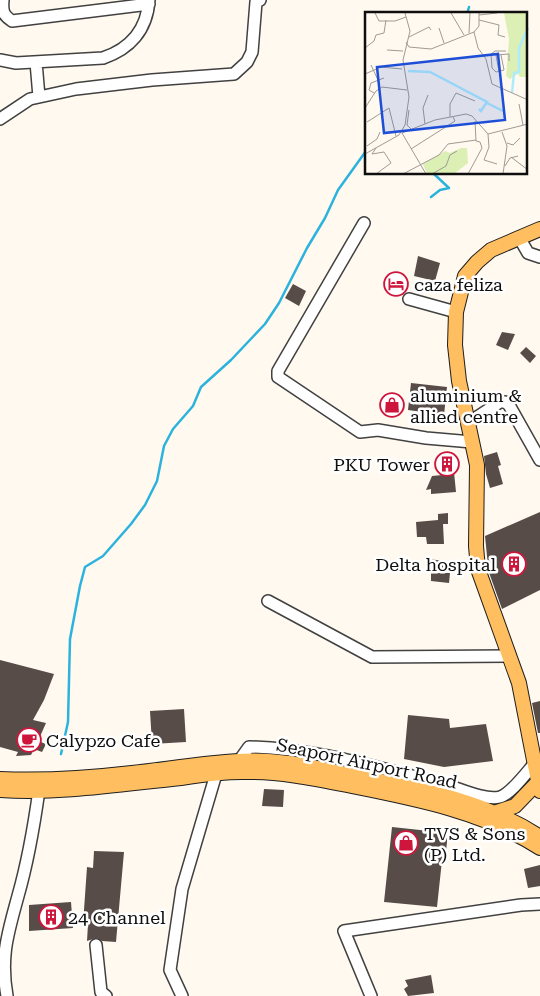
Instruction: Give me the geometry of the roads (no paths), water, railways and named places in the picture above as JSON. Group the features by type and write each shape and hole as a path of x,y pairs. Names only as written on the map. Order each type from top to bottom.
{"main road":[{"path":"494,812 515,806 539,786 519,683 478,569 476,546 478,506 477,465 460,381 455,345 456,312 465,276 477,262 491,250 540,229"},
{"name":"Seaport Airport Road","path":"0,779 81,778 239,761 274,761 422,791 494,812 539,840"},
{"name":"Seaport Airport Road","path":"0,790 39,790 216,774 266,772 305,777 376,791 463,813 539,840"}],"street":[{"path":"0,60 16,63 102,58 112,55 124,48 144,27 149,2 12,21 2,11 3,0"},
{"path":"0,119 30,99 76,89 234,74 247,62 252,52 256,2 260,0"},
{"path":"36,62 39,97"},
{"path":"364,224 278,371 278,377 360,432 378,430 426,438 472,442"},
{"path":"520,239 528,253 540,258"},
{"path":"409,299 456,312"},
{"path":"468,423 500,402 505,402 509,405 540,460"},
{"path":"268,601 372,657 510,656"},
{"path":"239,761 249,747 294,749 434,782 485,797 496,798 508,792 535,763"},
{"path":"182,996 170,970 182,889 216,774"},
{"path":"7,996 0,964 3,934 18,896 33,830 39,790"},
{"path":"371,996 344,931 521,905 540,904"},
{"path":"96,945 101,992 106,996"}],"waterway":[{"path":"468,12 469,7"},
{"path":"61,754 68,722 70,639 85,567 103,556 145,505 157,481 164,446 173,429 193,406 201,387 231,360 265,324 279,303 338,190 365,152"},
{"path":"431,197 440,190 449,188 435,175"}],"place":[{"name":"caza feliza","path":"396,284"},
{"name":"aluminium & allied centre","path":"392,405"},
{"name":"PKU Tower","path":"447,464"},
{"name":"Delta hospital","path":"514,564"},
{"name":"Calypzo Cafe","path":"29,740"},
{"name":"TVS & Sons (P) Ltd.","path":"406,843"},
{"name":"24 Channel","path":"51,917"}]}
